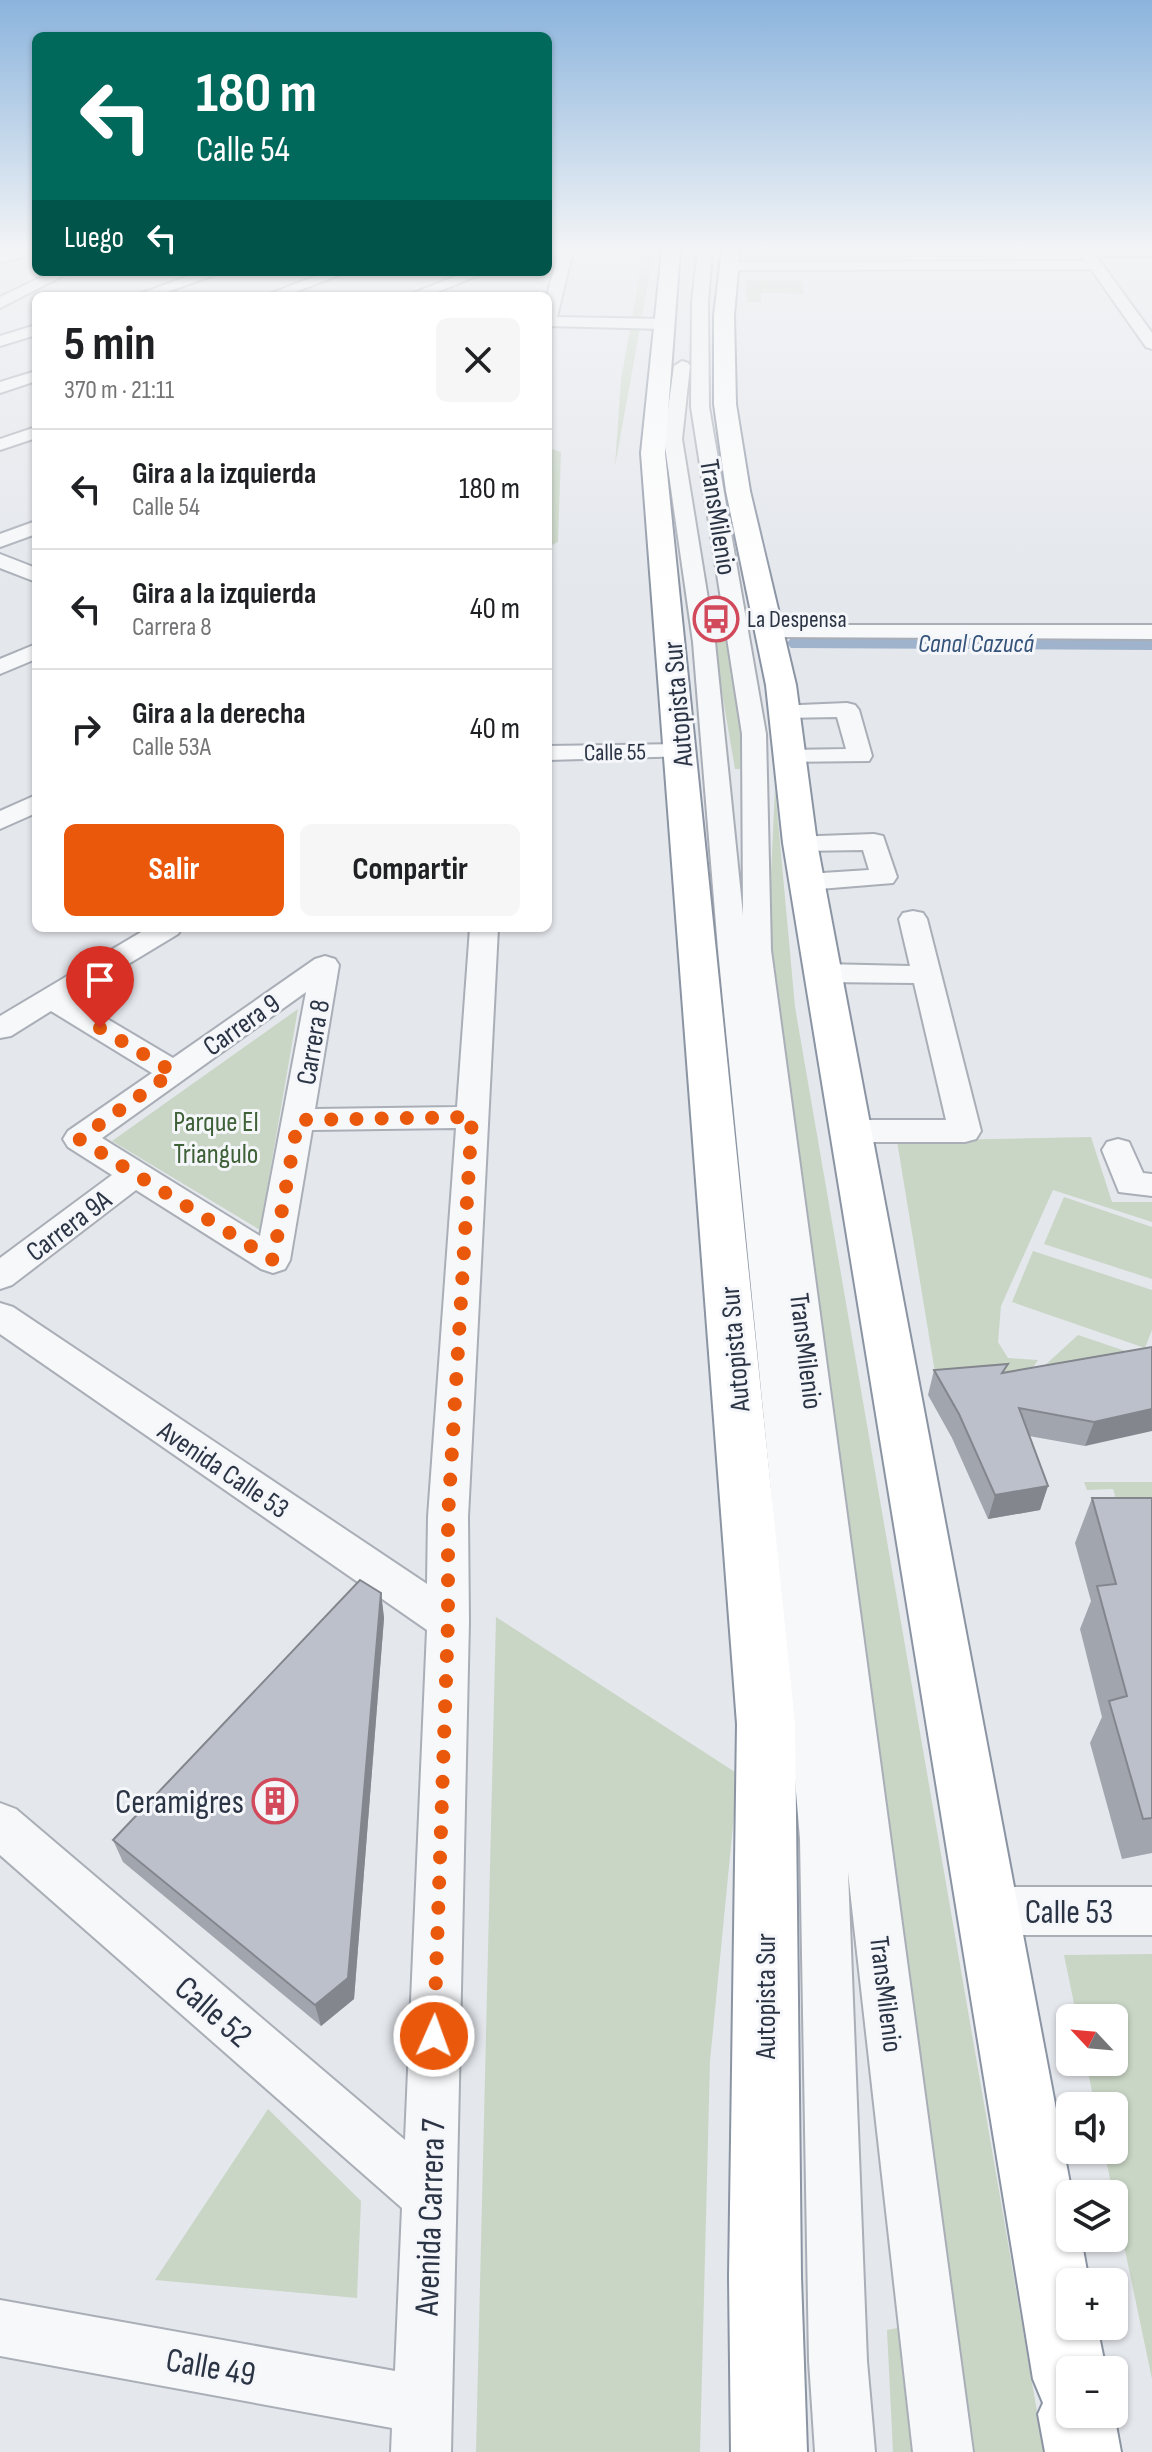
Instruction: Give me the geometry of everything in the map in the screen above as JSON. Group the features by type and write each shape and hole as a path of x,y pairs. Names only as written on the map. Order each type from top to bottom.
{"highway":[{"name":"Autopista Sur","path":"661,364 653,453 766,1724 765,2247 769,2452"},
{"path":"722,364 738,491 784,711 804,863 985,1911 1066,2356"},
{"path":"1079,2428 1083,2452"}],"street":[{"name":"TransMilenio","path":"690,364 673,439 704,642 732,949 812,1704 823,1839 838,2361 845,2452"},
{"name":"TransMilenio","path":"700,364 700,407 754,734 757,950 943,2452"},
{"path":"0,388 32,377"},
{"path":"0,445 32,433"},
{"path":"0,541 32,529"},
{"path":"0,560 32,574"},
{"path":"769,632 1152,632"},
{"path":"0,667 32,653"},
{"path":"784,711 847,710 860,756 789,757"},
{"name":"Calle 55","path":"552,753 681,751"},
{"path":"0,821 32,805"},
{"path":"850,1131 965,1131 913,919"},
{"path":"0,1029 161,932"},
{"name":"Avenida Carrera 7","path":"422,2428 448,1621 448,1517 484,932"},
{"name":"Carrera 9","path":"135,1174 79,1139 325,965"},
{"name":"Carrera 8","path":"135,1174 273,1260 325,965"},
{"path":"823,973 926,975"},
{"path":"51,998 173,1072"},
{"path":"298,1120 472,1117"},
{"path":"1118,1150 1131,1184 1152,1185"},
{"name":"Carrera 9A","path":"0,1276 135,1174"},
{"name":"Avenida Calle 53","path":"0,1316 448,1621"},
{"name":"Calle 52","path":"0,1825 429,2196"},
{"name":"Calle 53","path":"985,1911 1152,1911"},
{"name":"Calle 49","path":"0,2328 422,2428"}],"green space":[{"path":"624,364 633,364 615,466"},
{"path":"552,449 561,452 558,542 552,545"},
{"path":"798,638 1152,638 1152,648 800,648"},
{"path":"713,640 727,640 742,701 740,769 735,769"},
{"path":"775,788 795,1007 1044,2452 972,2452 767,960"},
{"name":"Parque El Triangulo","path":"298,1009 260,1230 112,1141"},
{"path":"1091,1137 1112,1202 1152,1202 1152,1222 1053,1190 1001,1306 998,1342 1008,1358 1038,1360 1021,1385 938,1391 897,1141"},
{"path":"1064,1197 1152,1227 1152,1279 1044,1244"},
{"path":"1033,1251 1152,1290 1152,1330 1145,1348 1012,1302"},
{"path":"1078,1335 1152,1360 1043,1367"},
{"path":"1084,1482 1152,1482 1152,1536 1127,1536 1113,1489 1087,1490"},
{"path":"496,1617 738,1774 710,2061 700,2452 476,2452"},
{"path":"1152,1954 1152,2379 1125,2252 1128,2252 1128,2180 1110,2180 1107,2164 1128,2164 1128,2092 1092,2092 1089,2076 1128,2076 1128,2004 1074,2004 1064,1955"},
{"path":"268,2109 361,2201 357,2298 155,2280"},
{"path":"907,2326 920,2452 893,2452 887,2330"}],"building":[{"path":"1152,1347 1152,1409 1094,1422 1019,1408 1048,1486 995,1495 959,1414 934,1370 1008,1364 1002,1373"},
{"path":"1092,1498 1152,1498 1152,1818 1143,1819 1109,1701 1127,1696 1097,1586 1116,1584"},
{"name":"Ceramigres","path":"360,1580 381,1593 348,1978 315,2005 113,1840"}],"waterway":[{"name":"Canal Cazucá","path":"799,643 1152,643"}],"place":[{"name":"La Despensa","path":"716,619"},
{"name":"Ceramigres","path":"275,1801"}],"route":[{"path":"100,1028 173,1072 79,1139 273,1260 298,1120 472,1117 448,1517 448,1621 434,2036"}]}
